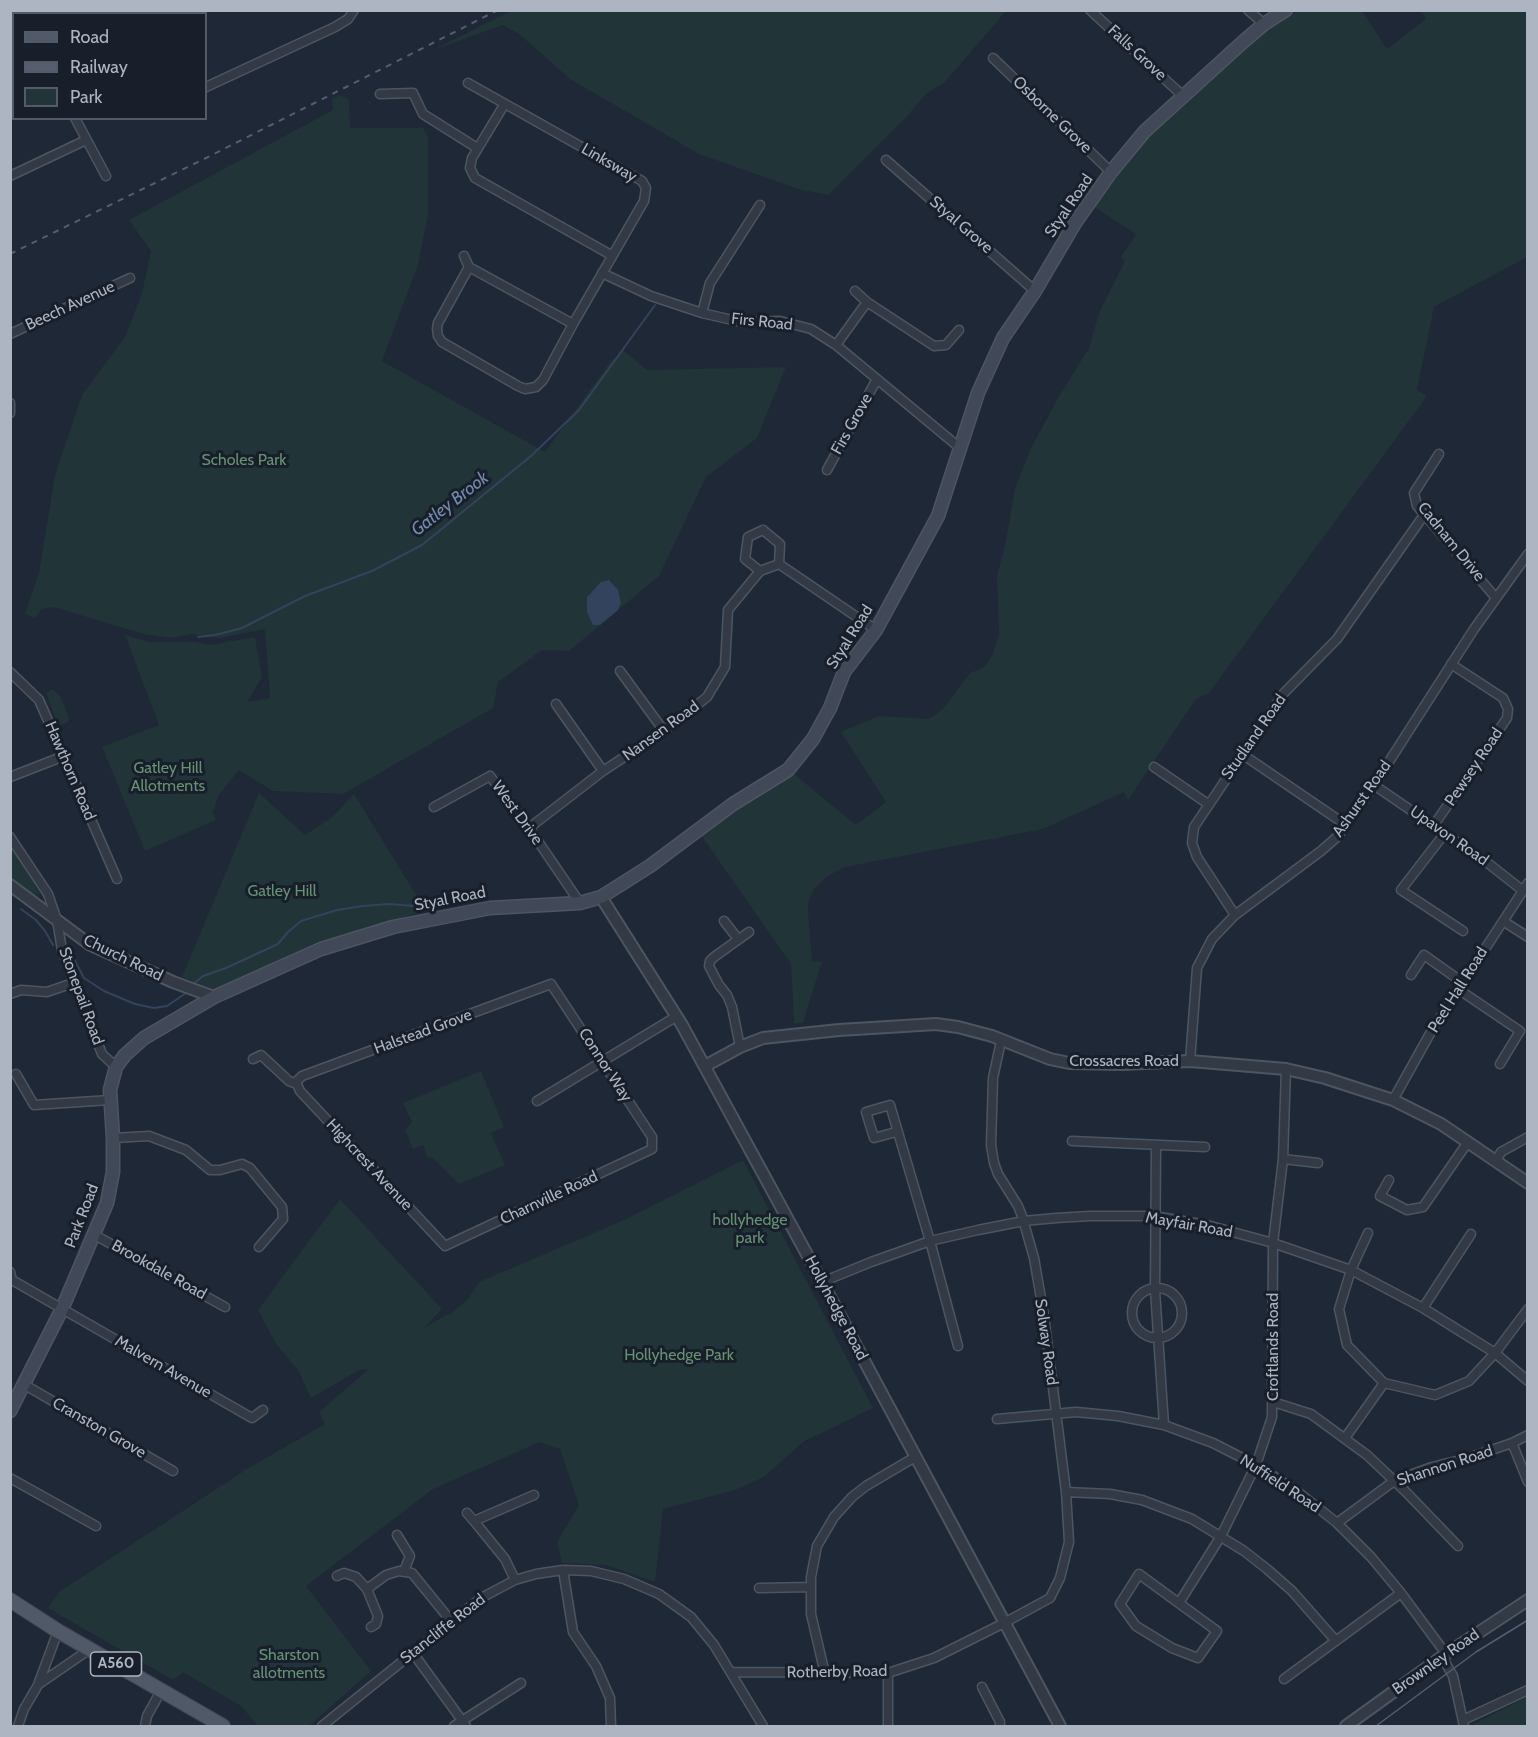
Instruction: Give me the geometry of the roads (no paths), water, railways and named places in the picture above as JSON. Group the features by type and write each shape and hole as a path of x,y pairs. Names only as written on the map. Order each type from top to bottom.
{"main road":[{"name":"Styal Road","path":"213,997 321,949 393,927 490,908 580,903 601,897 650,866 734,804 788,770 813,739 830,708 844,672 876,630 938,516 978,393 1003,338 1035,291 1075,224 1111,172 1145,131 1264,24 1286,10"},
{"path":"116,1067 125,1055 144,1038 213,997"},
{"name":"Park Road","path":"10,1411 62,1309 107,1203 111,1186 113,1138 111,1078 116,1067"},
{"name":"A560","path":"10,1600 58,1631 223,1726"}],"street":[{"path":"207,87 335,27 348,19 354,10"},
{"name":"Falls Grove","path":"1090,10 1183,96"},
{"path":"1248,10 1264,24"},
{"name":"Osborne Grove","path":"993,58 1111,172"},
{"name":"Linksway","path":"468,83 642,181 646,188 646,195 543,380 531,389 518,386 442,342 438,336 436,329 438,323 469,267"},
{"path":"380,94 413,93 423,114 477,148"},
{"path":"504,105 477,148 470,168 475,178 611,255"},
{"path":"76,120 106,176"},
{"path":"10,176 86,140"},
{"name":"Styal Grove","path":"886,160 1035,291"},
{"path":"702,313 710,283 760,205"},
{"path":"464,256 469,267 573,324"},
{"name":"Firs Road","path":"602,273 651,296 702,313 741,322 780,321 811,328 836,345 960,448"},
{"name":"Beech Avenue","path":"10,334 130,278"},
{"path":"855,291 867,302 934,346 947,349 959,330"},
{"path":"836,345 867,302"},
{"name":"Firs Grove","path":"827,470 877,379"},
{"path":"10,403 10,413"},
{"name":"Cadnam Drive","path":"1439,454 1414,493 1417,506 1496,598"},
{"name":"Studland Road","path":"1234,915 1197,857 1192,843 1194,827 1283,694 1337,639 1424,515"},
{"path":"763,530 780,544 778,564 760,571 746,559 748,537 763,530"},
{"name":"Ashurst Road","path":"1190,1060 1197,968 1212,939 1234,915 1322,851 1337,837 1527,554"},
{"path":"778,564 876,630"},
{"name":"Nansen Road","path":"529,828 603,771 664,731 707,697 725,667 728,610 760,571"},
{"name":"Pewsey Road","path":"1434,825 1507,718 1508,709 1503,698 1451,664"},
{"name":"Hawthorn Road","path":"10,672 39,700 117,879"},
{"path":"620,672 664,731"},
{"path":"556,704 603,771"},
{"path":"1242,754 1346,825"},
{"path":"10,777 64,756"},
{"path":"1154,767 1208,804"},
{"name":"West Drive","path":"434,807 490,776 580,903"},
{"name":"Upavon Road","path":"1374,785 1525,886"},
{"path":"1445,833 1401,890 1463,931"},
{"name":"Stonepail Road","path":"10,837 48,894 57,920 62,950 102,1054 116,1067"},
{"name":"Church Road","path":"10,885 88,944 213,997"},
{"name":"Peel Hall Road","path":"1393,1101 1460,986 1525,886"},
{"name":"Hollyhedge Road","path":"601,897 677,1016 705,1066 1060,1726"},
{"path":"724,921 738,939"},
{"path":"1503,921 1527,937"},
{"path":"740,1047 732,1007 709,966 714,957 749,932"},
{"path":"1411,975 1424,955 1460,986 1520,1031 1500,1064"},
{"path":"10,994 21,990 47,992 76,982"},
{"name":"Connor Way","path":"551,984 652,1137 652,1149"},
{"name":"Halstead Grove","path":"297,1083 302,1076 551,984"},
{"path":"537,1101 677,1016"},
{"name":"Crossacres Road","path":"705,1066 740,1047 763,1038 936,1024 958,1027 1050,1059 1069,1063 1123,1064 1190,1060 1286,1070 1325,1078 1393,1101 1436,1121 1527,1183"},
{"name":"Solway Road","path":"1001,1041 993,1078 991,1144 998,1174 1018,1206 1034,1258 1066,1492 1069,1542 1060,1578 1050,1598 1004,1623"},
{"name":"Highcrest Avenue","path":"253,1059 261,1055 289,1081 297,1083 300,1091 315,1108 446,1246"},
{"name":"Croftlands Road","path":"1179,1603 1221,1536 1256,1465 1272,1417 1273,1243 1283,1160 1286,1070"},
{"path":"16,1074 34,1105 110,1100"},
{"path":"896,1132 930,1241 958,1346"},
{"path":"113,1138 149,1136 186,1150 210,1170 220,1170 242,1164 250,1168 282,1207 283,1219 259,1247"},
{"path":"1496,1161 1501,1152 1527,1137"},
{"path":"1072,1141 1205,1147"},
{"path":"1389,1180 1380,1196 1407,1209 1423,1207 1468,1142"},
{"path":"1156,1145 1155,1290 1164,1425"},
{"name":"Charnville Road","path":"446,1246 652,1149"},
{"path":"1283,1160 1318,1163"},
{"name":"Mayfair Road","path":"822,1282 930,1241 1024,1221 1090,1216 1154,1216 1207,1225 1273,1243 1351,1270 1423,1308 1495,1353 1527,1381"},
{"path":"1368,1233 1351,1270 1339,1309 1347,1345 1384,1383 1435,1395 1469,1381 1495,1353 1527,1309"},
{"name":"Brookdale Road","path":"93,1234 225,1307"},
{"path":"1423,1308 1471,1234"},
{"path":"11,1277 62,1309"},
{"path":"1155,1290 1173,1293 1181,1307 1179,1325 1166,1336 1158,1338 1147,1336 1139,1330 1133,1323 1131,1314 1137,1297 1155,1290"},
{"name":"Malvern Avenue","path":"62,1309 252,1418 263,1410"},
{"path":"1345,1438 1384,1383"},
{"name":"Cranston Grove","path":"25,1385 173,1471"},
{"path":"1273,1402 1311,1414 1367,1455 1458,1546"},
{"name":"Nuffield Road","path":"997,1419 1076,1412 1118,1416 1164,1425 1213,1443 1256,1465 1298,1492 1337,1523 1377,1563 1401,1593 1444,1656 1453,1676 1463,1723"},
{"name":"Shannon Road","path":"1337,1523 1394,1481 1512,1443 1527,1435"},
{"path":"1512,1443 1527,1482"},
{"path":"825,1674 811,1614 811,1577 817,1546 834,1517 866,1486 915,1457"},
{"path":"10,1478 96,1526"},
{"path":"1066,1492 1110,1494 1142,1500 1192,1519 1259,1563 1292,1591 1336,1641"},
{"path":"474,1521 534,1495"},
{"path":"468,1513 505,1559 515,1580"},
{"path":"397,1535 410,1556 404,1571"},
{"path":"563,1570 573,1632 596,1666 610,1698 611,1726"},
{"name":"Stancliffe Road","path":"322,1726 481,1598 515,1580 563,1570 591,1571 613,1576 660,1594 691,1617 732,1672 763,1726"},
{"path":"368,1589 386,1575 399,1571 412,1573 452,1621"},
{"path":"337,1576 344,1573 356,1577 368,1589 376,1605 378,1616 376,1624 371,1627"},
{"path":"1139,1574 1179,1603 1217,1631 1198,1658 1172,1648 1136,1626 1120,1604 1139,1574"},
{"path":"759,1588 811,1587"},
{"path":"1284,1679 1401,1593"},
{"name":"Brownley Road","path":"1346,1726 1527,1600"},
{"name":"Rotherby Road","path":"732,1672 888,1673 934,1658 1004,1623"},
{"path":"18,1726 24,1709 38,1685 58,1631"},
{"path":"38,1685 90,1649"},
{"path":"413,1653 464,1723"},
{"path":"888,1673 888,1726"},
{"path":"454,1726 464,1723 521,1683"},
{"path":"982,1687 1000,1726"},
{"path":"145,1726 147,1716 162,1689"},
{"path":"1463,1723 1527,1690"}],"water":[{"path":"609,580 618,590 621,603 618,610 600,625 593,625 587,612 587,597 601,582"}],"waterway":[{"name":"Gatley Brook","path":"198,637 242,628 305,596 372,571 422,545 531,456 579,410 655,305"},
{"name":"Gatley Brook","path":"192,985 203,976 278,944 301,921 337,910 363,906 389,904 428,907"},
{"name":"Gatley Brook","path":"21,909 36,920 53,945"},
{"name":"Gatley Brook","path":"72,955 84,978 104,991 135,1004 154,1008 167,1006 186,993"}],"tram line":[{"path":"1376,1726 1476,1652 1528,1620"}],"railway":[{"path":"10,254 498,10"}],"park label":[{"name":"Scholes Park","path":"244,460"},
{"name":"Gatley Hill Allotments","path":"168,777"},
{"name":"Gatley Hill","path":"282,891"},
{"name":"hollyhedge park","path":"750,1229"},
{"name":"Hollyhedge Park","path":"679,1355"},
{"name":"Sharston allotments","path":"289,1664"}]}
